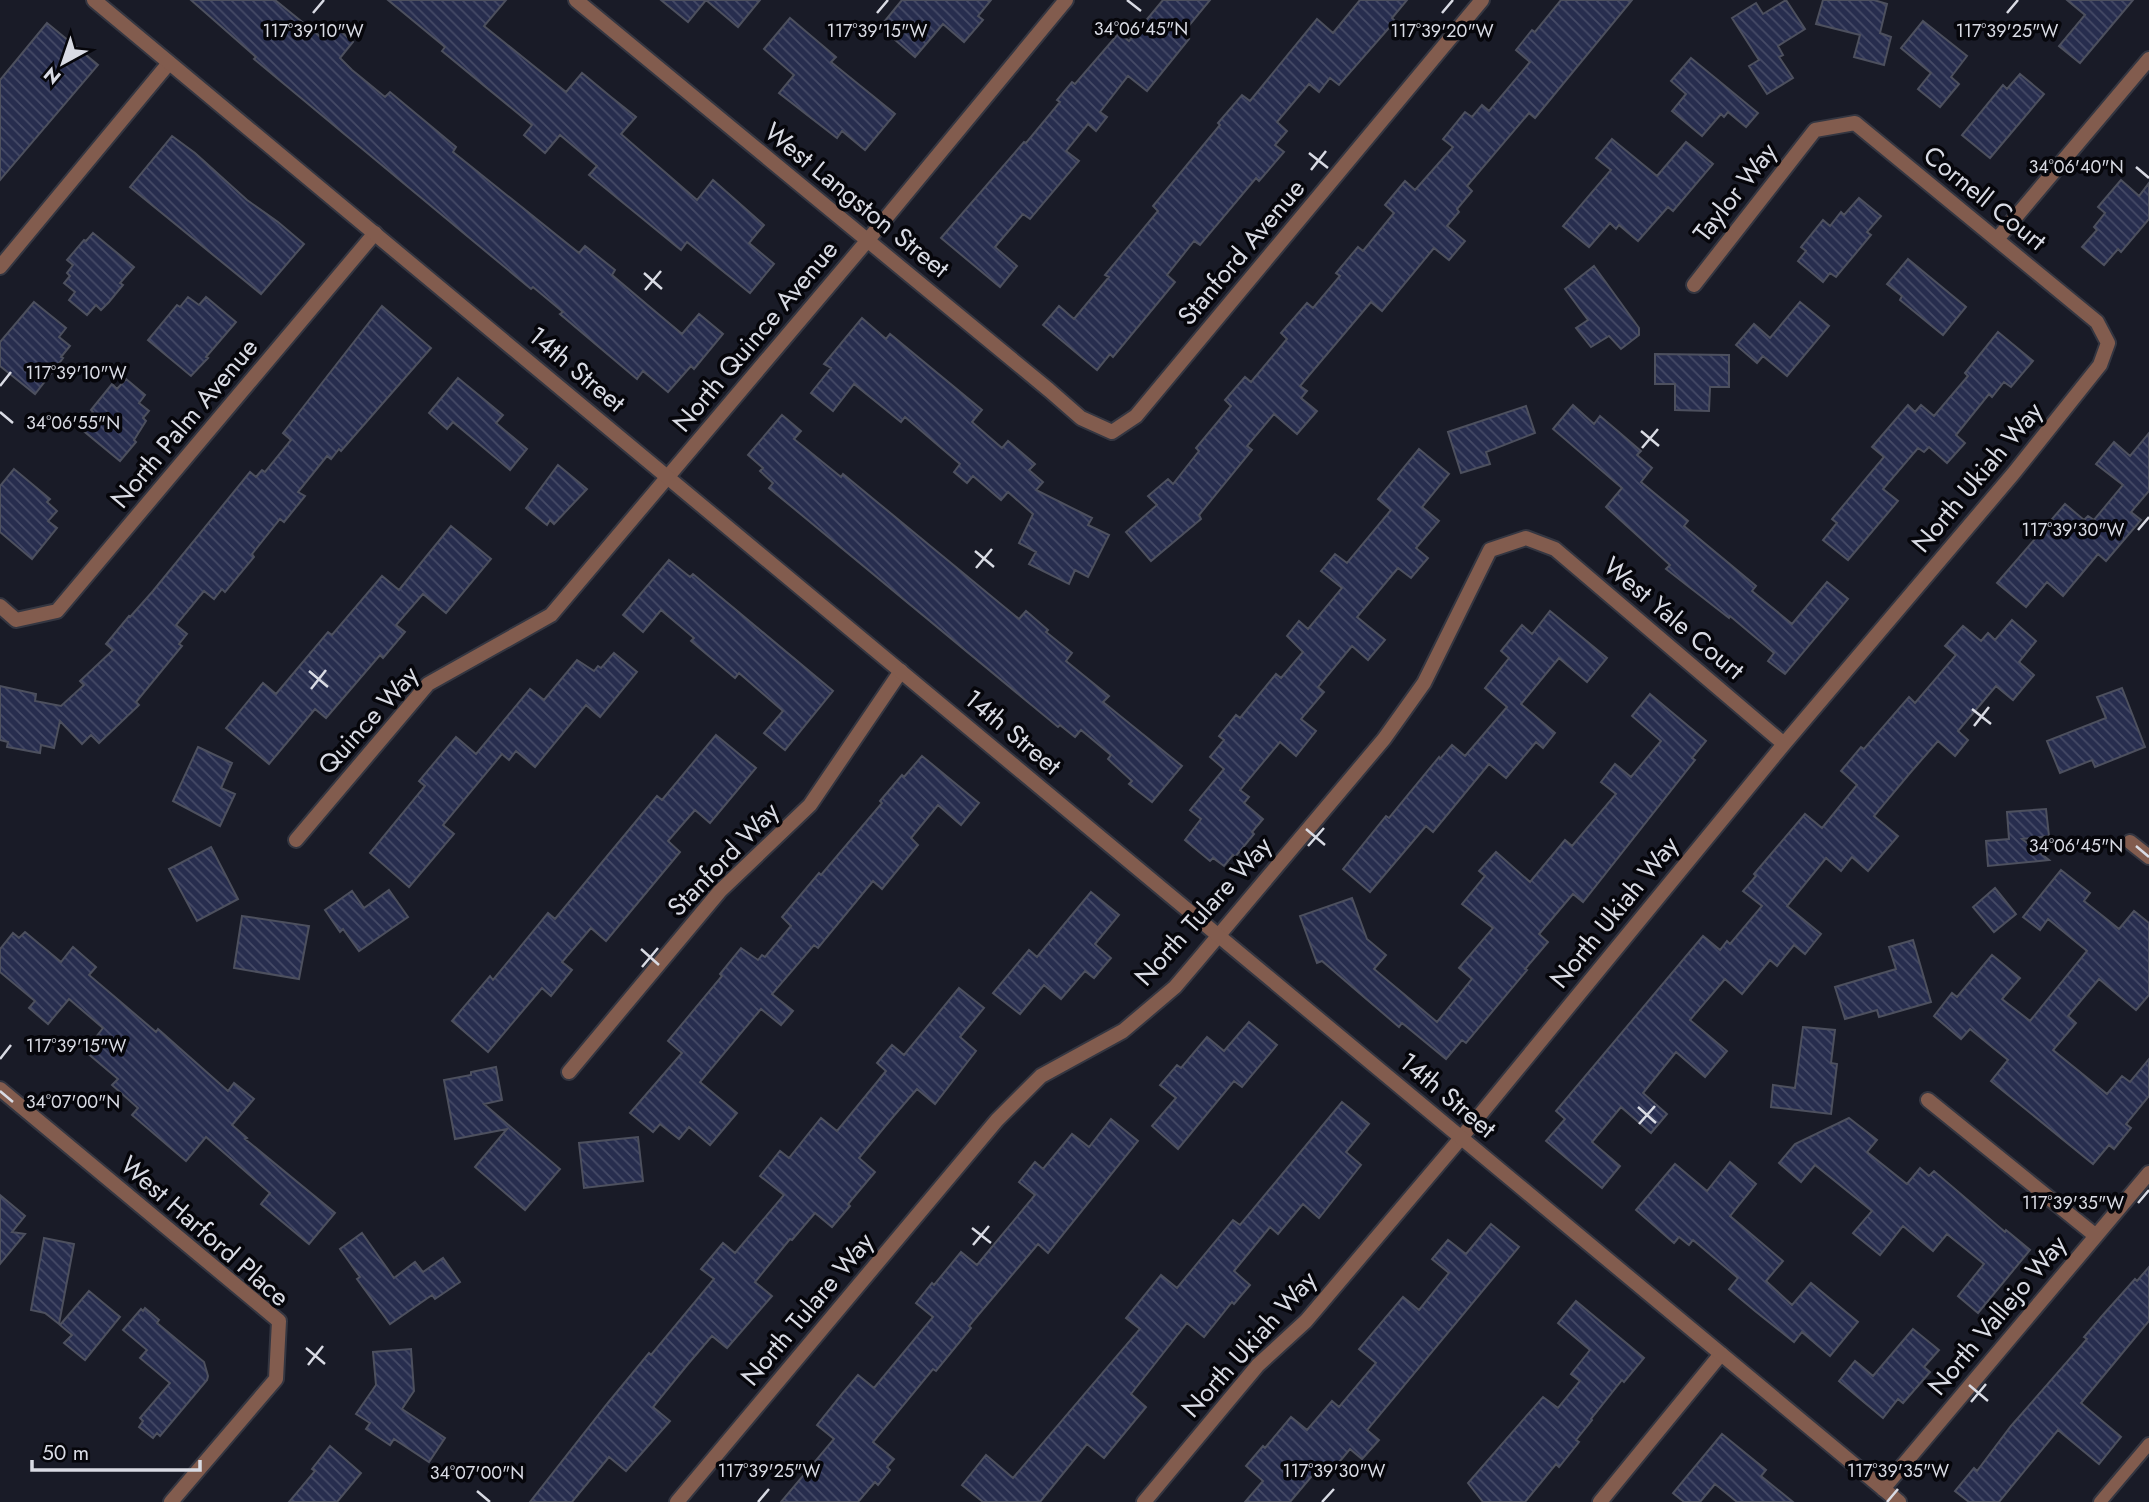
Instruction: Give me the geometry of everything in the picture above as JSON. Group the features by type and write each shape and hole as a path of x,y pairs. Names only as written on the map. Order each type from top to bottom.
{"street":[{"name":"14th Street","path":"94,0 1899,1502"},
{"name":"West Langston Street","path":"576,0 1080,418 1112,432"},
{"name":"North Quince Avenue","path":"669,477 1066,0"},
{"name":"Stanford Avenue","path":"1112,432 1136,416 1482,0"},
{"path":"1997,238 2149,59"},
{"path":"0,267 169,63"},
{"name":"Cornell Court","path":"1815,130 1855,123 2096,322 2108,343"},
{"name":"Taylor Way","path":"1694,285 1815,130"},
{"name":"North Palm Avenue","path":"0,606 16,620 57,611 375,233"},
{"name":"North Ukiah Way","path":"1143,1502 1258,1365 1306,1321 1461,1138 1784,744 2013,474 2100,365 2108,343"},
{"name":"Quince Way","path":"296,840 428,684 551,615 669,477"},
{"name":"West Yale Court","path":"1526,538 1555,549 1784,744"},
{"name":"North Tulare Way","path":"677,1502 996,1120 1041,1076 1123,1031 1175,987 1384,739 1416,695 1490,550 1526,538"},
{"name":"Stanford Way","path":"569,1072 720,891 810,805 901,671"},
{"path":"2130,842 2149,858"},
{"name":"West Harford Place","path":"0,1088 279,1321 276,1379 171,1502"},
{"path":"1928,1100 2096,1236"},
{"name":"North Vallejo Way","path":"1883,1489 2149,1173"},
{"path":"1600,1502 1721,1354"}],"lane":[{"path":"2100,1502 2149,1444"}],"building":[{"path":"191,0 275,0 322,38 333,25 353,42 340,58 352,70 385,97 390,92 456,147 453,152 579,253 585,246 615,270 612,275 682,334 699,314 723,334 694,369 691,366 668,392 643,371 637,379 560,314 563,312 533,287 531,289 254,59 256,57"},
{"path":"388,0 506,0 484,26 566,92 582,73 636,117 621,134 697,200 713,180 764,225 749,243 774,264 750,293 687,242 681,250 589,175 597,166 560,135 545,153 524,135 532,125 442,51 445,47"},
{"path":"661,0 706,0 688,22"},
{"path":"706,0 760,0 738,27"},
{"path":"902,0 991,0 978,16 983,20 964,42 943,24 915,57 880,27"},
{"path":"1163,0 1210,0 1182,34 1189,39 1147,91 1128,76 1100,112 1107,117 1096,131 1088,124 1066,151 1079,161 1030,219 1023,214 995,247 1017,266 1000,287 941,238 1024,142 1026,143 1060,102 1057,100 1072,82 1075,84 1119,33 1129,41"},
{"path":"1360,0 1407,0 1392,18 1395,21 1339,85 1330,78 1319,92 1309,84 1277,122 1287,131 1275,145 1284,152 1259,181 1256,178 1200,245 1194,241 1167,275 1175,282 1113,357 1110,354 1097,370 1043,325 1059,306 1074,319 1109,277 1105,275 1158,211 1153,206 1242,95 1250,101 1317,19 1333,33"},
{"path":"1561,0 1632,0 1535,118 1529,113 1467,186 1472,191 1447,226 1465,241 1449,260 1434,248 1382,311 1371,302 1300,386 1307,391 1301,398 1317,411 1297,434 1274,414 1247,446 1252,450 1199,515 1201,519 1151,561 1126,532 1157,505 1148,496 1168,479 1173,484 1199,451 1196,448 1231,406 1225,400 1245,377 1251,382 1287,339 1281,333 1307,303 1313,308 1340,276 1336,273 1358,247 1363,251 1394,213 1385,205 1405,181 1415,190 1453,147 1443,139 1465,112 1472,117 1482,105 1489,111 1530,62 1516,50"},
{"path":"1786,0 1805,29 1778,46 1783,55 1779,57 1793,78 1767,94 1749,66 1759,60 1732,18 1756,3 1763,14"},
{"path":"1823,0 1874,0 1887,4 1880,33 1891,37 1884,65 1854,57 1860,35 1816,24"},
{"path":"2067,0 2133,0 2080,63 2059,46 2085,15"},
{"path":"790,18 836,57 831,62 895,114 865,150 842,131 837,138 779,93 794,75 764,49"},
{"path":"1923,21 1967,56 1951,77 1959,84 1940,107 1918,89 1931,73 1901,48"},
{"path":"47,23 98,65 0,180 0,80"},
{"path":"1691,58 1758,113 1746,127 1728,112 1724,117 1721,114 1702,136 1672,111 1686,94 1671,81"},
{"path":"2020,74 2044,94 1990,158 1962,135 2003,85 2007,89"},
{"path":"172,136 304,244 261,294 130,187"},
{"path":"1612,139 1657,176 1686,142 1713,164 1673,211 1668,207 1638,241 1619,225 1616,229 1610,223 1589,247 1563,226 1611,170 1596,158"},
{"path":"2121,180 2139,196 2149,183 2149,219 2121,252 2118,249 2104,265 2082,247 2097,230 2094,227 2105,213 2098,207"},
{"path":"1859,198 1881,216 1867,232 1871,235 1836,277 1830,273 1823,282 1798,261 1806,251 1801,247 1823,220 1830,226 1841,212 1844,215"},
{"path":"93,233 134,267 109,302 101,310 96,305 87,315 69,300 75,292 64,283 70,276 67,273 73,265 67,260"},
{"path":"1908,259 1966,307 1943,335 1900,300 1902,296 1887,284"},
{"path":"1594,266 1639,328 1639,335 1621,349 1609,336 1591,347 1576,328 1588,320 1565,289"},
{"path":"188,297 199,305 206,297 236,322 191,376 148,340 177,305 180,307"},
{"path":"34,302 66,328 59,337 70,346 35,394 0,366 0,342"},
{"path":"1800,302 1829,326 1787,376 1763,356 1757,363 1736,345 1754,324 1770,338"},
{"path":"382,306 431,348 341,451 339,449 331,459 327,456 298,492 305,496 284,522 280,519 252,554 254,557 225,592 222,589 214,599 204,591 176,625 187,634 179,644 182,646 136,702 139,705 99,743 91,735 82,744 60,721 54,748 41,745 40,753 7,747 8,742 0,740 0,686 36,694 35,701 61,706 84,685 80,681 113,650 106,644 250,472 256,477 262,470 265,472 291,440 283,433"},
{"path":"862,318 886,339 890,334 982,410 972,422 1002,448 1008,441 1035,464 1029,470 1043,482 1036,490 1092,518 1088,525 1109,535 1088,577 1075,570 1069,584 1029,564 1036,552 1019,543 1033,514 1008,492 1001,500 973,476 967,483 954,472 960,464 905,417 901,422 854,384 833,411 811,393 831,368 824,364"},
{"path":"1998,332 2033,361 2011,387 2004,382 1992,397 1989,394 1956,435 1965,443 1947,463 1929,447 1924,452 1918,448 1883,489 1898,501 1848,560 1823,540 1837,523 1832,519 1884,457 1872,447 1908,405 1915,412 1921,405 1934,416 1968,376 1965,373"},
{"path":"1655,354 1729,355 1729,387 1710,387 1709,411 1675,410 1675,384 1655,384"},
{"path":"458,378 503,415 496,423 527,449 510,470 453,422 447,429 429,413"},
{"path":"126,379 145,395 139,403 149,411 143,418 146,421 134,440 136,442 120,461 80,428 112,384 117,389"},
{"path":"1573,405 1594,424 1600,416 1641,451 1637,455 1652,468 1641,482 1688,521 1684,526 1756,586 1752,591 1792,624 1827,582 1848,599 1785,674 1768,661 1774,653 1730,616 1729,618 1666,569 1670,565 1606,507 1622,488 1553,429"},
{"path":"1526,406 1535,433 1486,452 1490,464 1461,473 1448,432"},
{"path":"782,415 801,431 794,439 841,477 843,474 1019,619 1026,611 1048,630 1046,632 1072,653 1066,661 1109,696 1103,702 1182,766 1152,802 1129,784 1132,781 1108,759 1111,755 1081,730 1075,737 1060,725 1058,727 769,488 773,483 760,471 763,468 748,455"},
{"path":"2149,433 2149,491 2131,512 2141,520 2106,561 2098,554 2063,596 2047,582 2026,607 1997,583 2065,504 2084,520 2088,516 2094,520 2123,485 2096,464 2114,442 2130,456"},
{"path":"1419,449 1449,474 1422,507 1439,521 1416,548 1428,558 1411,578 1398,568 1357,617 1385,640 1368,660 1352,646 1318,687 1324,692 1301,719 1316,731 1296,756 1280,742 1240,790 1249,797 1244,803 1263,819 1252,832 1254,834 1224,866 1213,858 1210,861 1185,840 1201,819 1190,810 1224,769 1210,757 1224,740 1219,736 1236,715 1240,718 1276,674 1281,678 1303,652 1287,636 1299,621 1308,629 1342,588 1321,571 1335,554 1347,563 1391,510 1378,499"},
{"path":"558,465 587,489 554,524 550,520 547,525 526,508"},
{"path":"14,469 50,499 47,502 57,511 48,521 57,528 32,559 0,532 0,486"},
{"path":"451,526 491,559 446,613 423,594 396,625 405,632 383,658 380,655 326,718 315,709 269,764 226,728 263,683 276,694 328,632 332,635 382,576 399,590"},
{"path":"669,560 690,577 693,574 833,691 785,750 764,733 783,711 739,673 735,678 691,641 694,638 661,610 643,632 623,615"},
{"path":"1550,611 1607,658 1587,682 1559,658 1521,704 1555,733 1543,748 1536,742 1506,778 1489,764 1433,832 1426,826 1370,892 1343,869 1439,757 1440,759 1452,745 1465,756 1507,707 1485,688 1509,658 1501,651 1522,625 1532,634"},
{"path":"2012,620 2036,641 2019,662 2034,675 2013,700 1996,686 1958,731 1968,740 1955,756 1938,741 1910,773 1874,816 1898,836 1868,871 1852,857 1841,871 1826,858 1787,906 1821,934 1805,954 1794,945 1777,966 1770,960 1742,994 1725,979 1690,1020 1727,1051 1705,1077 1676,1052 1643,1093 1667,1114 1651,1133 1621,1107 1592,1142 1620,1166 1602,1188 1546,1141 1565,1119 1556,1111 1703,936 1720,950 1727,941 1730,944 1762,906 1743,891 1756,876 1754,874 1805,814 1822,828 1857,785 1841,771 1909,697 1915,703 1956,655 1945,646 1963,626 1981,641 1988,633 1995,640"},
{"path":"614,653 637,672 600,717 586,705 535,767 516,751 509,760 502,754 443,825 454,834 409,887 370,853 425,786 419,781 456,737 476,754 530,689 544,700 577,660 594,671 598,666 601,668"},
{"path":"2122,688 2145,747 2095,767 2092,760 2060,773 2047,741 2106,718 2097,697"},
{"path":"1650,694 1706,741 1692,758 1695,760 1583,902 1573,894 1539,934 1548,942 1466,1043 1462,1040 1446,1059 1402,1023 1399,1027 1322,961 1317,963 1300,916 1352,898 1367,939 1386,955 1374,969 1437,1022 1472,979 1459,968 1493,928 1462,904 1485,876 1479,871 1496,852 1530,882 1565,840 1572,846 1616,794 1601,782 1615,764 1631,777 1661,741 1632,716"},
{"path":"716,735 756,768 710,823 695,810 668,841 680,852 606,941 591,928 562,962 572,970 551,996 542,988 488,1052 452,1021 490,976 493,980 548,913 555,919 657,796 662,800"},
{"path":"198,747 232,763 221,788 235,794 220,826 173,801"},
{"path":"922,756 979,803 961,825 938,805 911,838 918,845 882,889 873,881 818,948 814,945 772,994 793,1011 781,1025 761,1009 700,1082 737,1113 710,1145 689,1127 679,1139 660,1124 653,1132 630,1113 682,1053 668,1041 722,976 720,974 741,948 758,960 762,955 765,957 791,926 782,917 882,803 880,801 902,775 904,777"},
{"path":"2046,809 2049,836 2022,839 2049,860 1988,866 1986,841 2009,839 2007,812"},
{"path":"211,847 238,899 197,921 169,869"},
{"path":"2061,870 2090,893 2084,901 2119,929 2134,911 2149,923 2149,995 2136,1010 2099,979 2068,1016 2076,1023 2053,1050 2107,1094 2122,1076 2130,1082 2149,1059 2149,1096 2126,1124 2131,1128 2114,1149 2109,1145 2093,1164 1991,1081 2008,1060 1970,1029 1961,1039 1934,1016 1952,993 1957,997 1992,955 2020,978 2002,999 2030,1021 2087,951 2048,919 2040,930 2023,917"},
{"path":"1995,888 2016,914 1994,932 1973,907"},
{"path":"389,890 408,917 359,951 343,929 340,932 325,910 352,891 364,908"},
{"path":"1091,892 1119,915 1095,944 1111,958 1094,978 1085,971 1061,999 1044,985 1020,1014 993,993 1029,950 1037,957"},
{"path":"242,916 309,926 299,979 234,968"},
{"path":"25,932 61,962 73,947 96,967 89,975 156,1032 158,1029 228,1091 234,1083 254,1099 232,1125 247,1138 245,1139 335,1213 309,1244 261,1204 270,1193 206,1137 186,1161 132,1115 138,1108 112,1085 118,1079 85,1051 103,1028 69,999 48,1024 29,1008 35,1001 0,972 0,949 13,933 19,938"},
{"path":"1913,940 1931,1002 1879,1017 1877,1010 1845,1019 1835,987 1896,969 1889,947"},
{"path":"959,988 984,1008 960,1037 976,1051 935,1104 917,1089 859,1158 875,1172 848,1204 850,1206 832,1227 815,1213 792,1240 790,1239 755,1282 772,1296 727,1348 712,1336 688,1364 653,1407 670,1421 626,1471 609,1457 572,1502 530,1502 649,1353 651,1355 714,1279 701,1269 723,1243 735,1253 784,1195 760,1176 780,1151 789,1158 821,1118 837,1131 886,1071 877,1063 892,1045 904,1055"},
{"path":"1249,1022 1277,1045 1242,1087 1234,1081 1178,1149 1152,1126 1176,1098 1160,1085 1177,1065 1181,1068 1207,1037 1224,1051"},
{"path":"1803,1027 1835,1030 1831,1063 1837,1064 1831,1114 1771,1107 1773,1085 1795,1088"},
{"path":"496,1067 502,1100 484,1104 560,1169 525,1210 475,1167 507,1129 455,1139 444,1080"},
{"path":"1342,1102 1369,1124 1346,1152 1361,1165 1319,1218 1303,1204 1278,1234 1270,1227 1234,1271 1250,1285 1234,1304 1232,1302 1204,1337 1187,1323 1131,1394 1146,1407 1104,1458 1087,1444 1040,1502 983,1502 962,1485 986,1455 1013,1478 1140,1329 1126,1318 1161,1275 1177,1288 1233,1220 1240,1225"},
{"path":"1849,1118 1877,1140 1867,1152 1907,1184 1920,1168 1929,1176 1934,1171 2030,1250 1978,1313 1958,1296 1984,1264 1947,1234 1933,1251 1903,1226 1880,1255 1853,1233 1872,1211 1815,1165 1801,1182 1779,1163 1795,1144"},
{"path":"1111,1119 1138,1141 1048,1253 1038,1244 969,1326 971,1328 936,1371 933,1369 873,1442 894,1459 887,1467 890,1470 878,1485 875,1482 858,1502 781,1502 834,1439 817,1425 842,1394 858,1375 874,1388 933,1317 916,1303 932,1283 934,1285 961,1252 977,1265 1035,1195 1019,1182 1035,1162 1043,1169 1072,1134 1089,1147"},
{"path":"638,1137 643,1181 584,1188 579,1143"},
{"path":"1730,1162 1756,1184 1730,1216 1783,1261 1766,1281 1792,1305 1811,1283 1858,1322 1830,1356 1802,1332 1794,1342 1729,1289 1738,1278 1693,1240 1689,1245 1679,1237 1674,1243 1636,1210 1675,1164 1707,1191"},
{"path":"0,1195 25,1216 12,1232 25,1234 0,1264"},
{"path":"1491,1224 1519,1247 1367,1430 1379,1440 1362,1459 1350,1449 1331,1472 1322,1464 1290,1502 1245,1502 1263,1481 1246,1466 1263,1446 1265,1448 1291,1417 1307,1430 1332,1401 1339,1407 1376,1363 1359,1349 1403,1297 1419,1310 1449,1273 1432,1259 1448,1240 1466,1254"},
{"path":"362,1233 394,1278 415,1262 423,1272 443,1258 460,1282 435,1299 432,1295 390,1324 357,1279 360,1277 340,1249"},
{"path":"44,1238 74,1244 59,1324 45,1313 31,1310"},
{"path":"2149,1267 2149,1321 2081,1403 2121,1437 2099,1464 2058,1430 1999,1502 1969,1502 1955,1491 1974,1468 1977,1471 2011,1426 2087,1339 2084,1337"},
{"path":"89,1291 120,1317 85,1360 64,1343 72,1335 60,1325"},
{"path":"1576,1301 1644,1358 1624,1382 1622,1380 1591,1419 1576,1440 1579,1442 1559,1467 1556,1464 1525,1502 1483,1502 1468,1483 1543,1397 1558,1408 1580,1381 1571,1374 1590,1350 1558,1323"},
{"path":"145,1308 159,1320 157,1323 204,1362 208,1376 160,1436 157,1433 153,1438 139,1427 143,1421 140,1418 170,1383 140,1358 147,1350 123,1330 141,1309 143,1311"},
{"path":"1913,1329 1939,1350 1924,1367 1930,1372 1903,1403 1898,1399 1883,1418 1839,1381 1855,1361 1873,1376"},
{"path":"411,1349 414,1391 402,1409 445,1438 429,1462 394,1439 390,1445 366,1429 370,1423 356,1414 376,1385 373,1352"},
{"path":"1722,1434 1766,1470 1761,1476 1793,1502 1737,1502 1715,1484 1700,1502 1684,1502 1673,1493"},
{"path":"330,1446 361,1473 337,1502 289,1502 315,1471 312,1469"}]}
